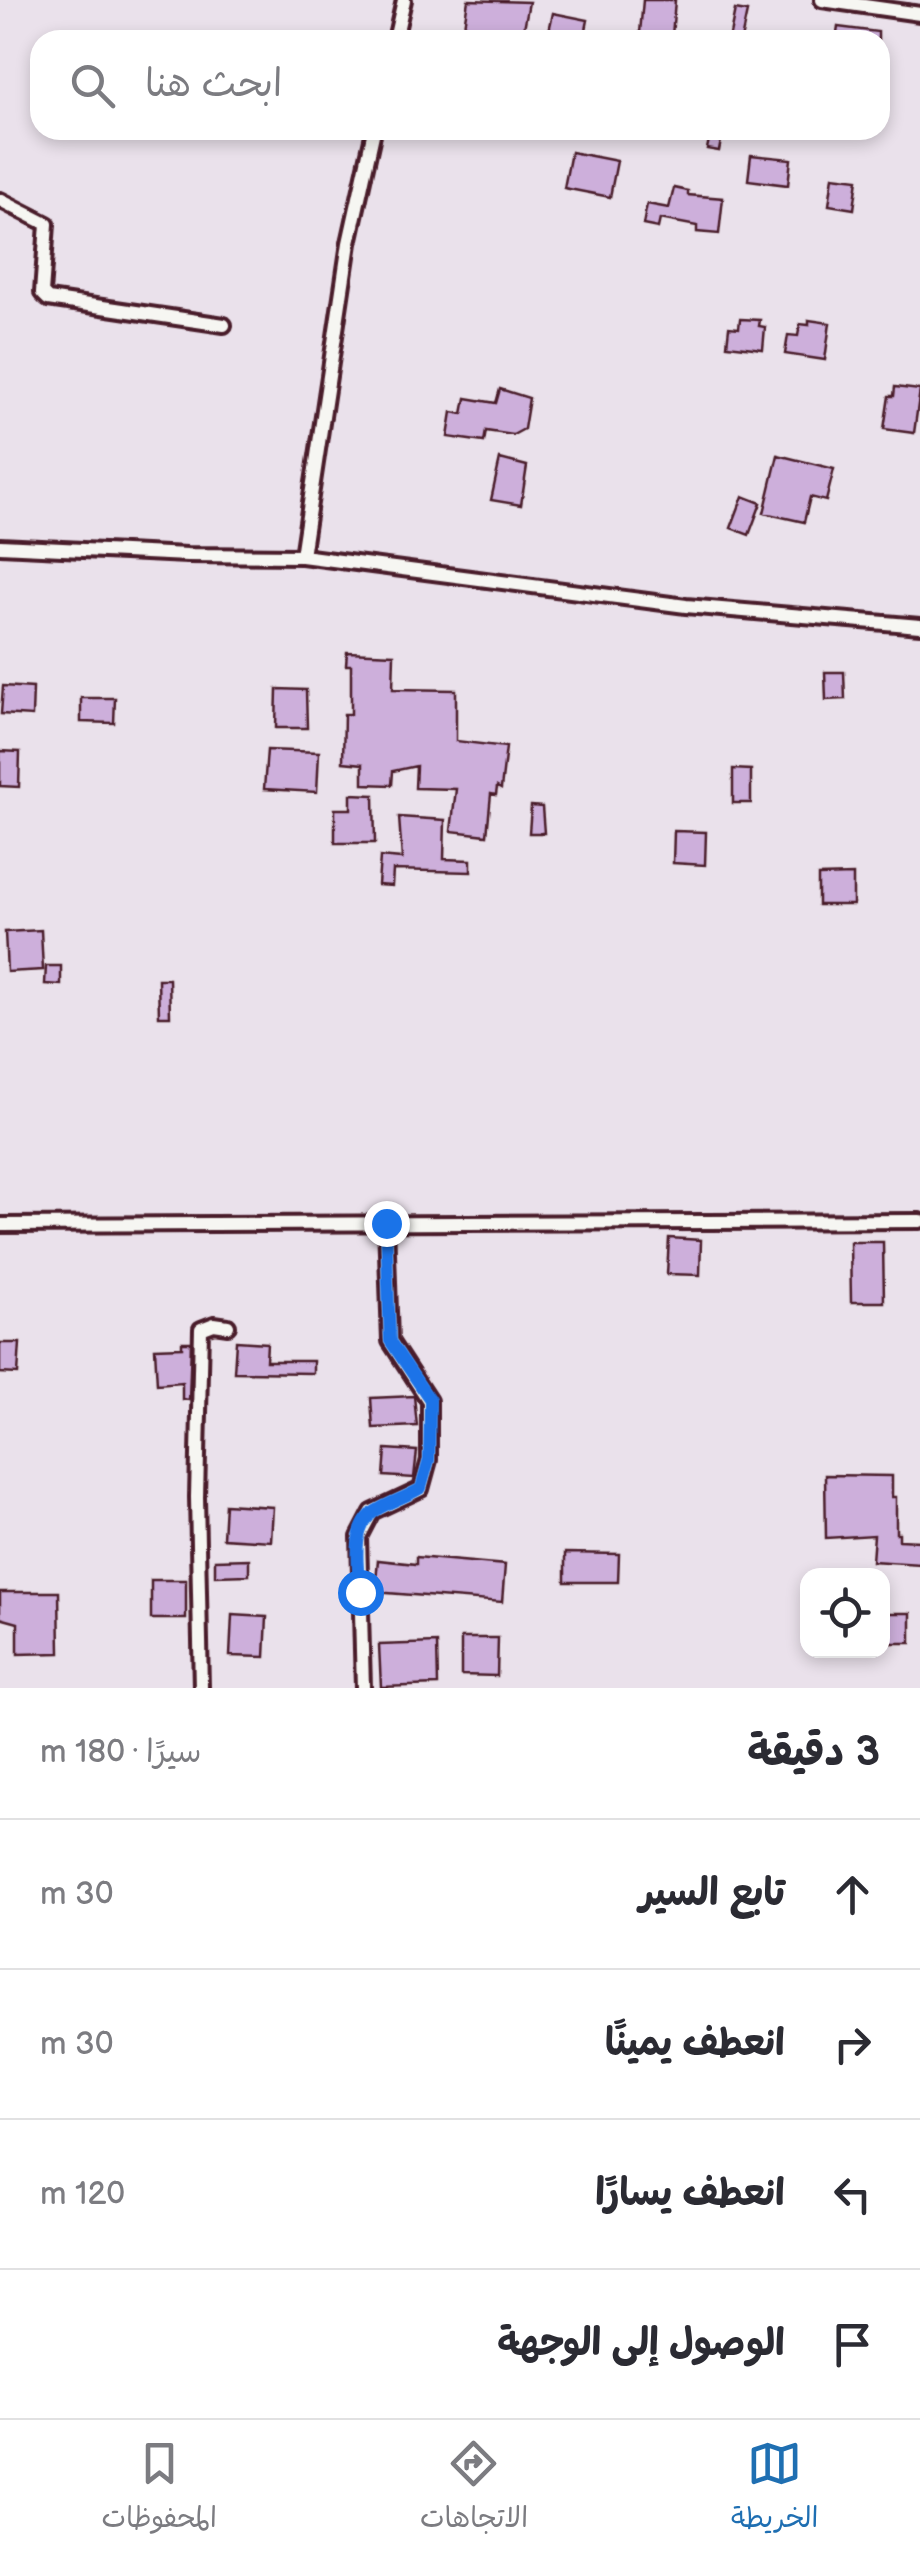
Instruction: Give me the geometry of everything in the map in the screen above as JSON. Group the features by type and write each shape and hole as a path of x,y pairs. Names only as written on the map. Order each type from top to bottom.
{"street":[{"path":"397,30 404,0"},
{"path":"822,0 920,14"},
{"path":"302,556 349,243 372,140"},
{"path":"0,200 47,224 43,296 224,325"},
{"path":"0,546 302,556 668,604 920,626"},
{"path":"0,1225 920,1222"},
{"path":"363,1688 359,1538 372,1512 421,1488 431,1432 430,1400 390,1341 386,1223"},
{"path":"201,1688 197,1497 201,1329 214,1324 228,1326"}],"building":[{"path":"468,0 529,2 524,30 464,26"},
{"path":"643,0 675,0 672,30 640,30"},
{"path":"735,10 747,12 743,30 731,30"},
{"path":"553,13 588,20 586,30 549,30"},
{"path":"709,140 721,140 719,151 707,149"},
{"path":"571,152 617,161 610,197 564,188"},
{"path":"751,155 791,159 788,185 748,180"},
{"path":"833,176 858,179 854,209 829,205"},
{"path":"674,188 688,191 688,195 723,198 719,234 697,232 697,226 660,219 658,228 643,225 647,204 669,208"},
{"path":"740,319 760,320 759,326 765,327 763,349 727,345 729,327 739,328"},
{"path":"809,320 830,323 825,360 785,354 788,335 798,336 800,324 809,325"},
{"path":"895,387 920,390 914,433 884,429 889,396 894,396"},
{"path":"500,389 529,398 524,429 513,435 486,431 484,442 448,437 452,412 463,414 466,398 496,403"},
{"path":"778,455 834,469 826,501 810,497 804,522 764,513"},
{"path":"500,459 527,466 521,505 491,500"},
{"path":"743,496 761,503 749,535 731,528"},
{"path":"347,652 394,654 393,689 456,690 456,741 506,747 501,789 497,787 496,795 491,794 487,835 451,831 456,789 415,788 416,766 393,771 392,785 363,784 363,764 343,762 344,714 351,714 351,665 346,665"},
{"path":"825,672 844,672 845,699 826,700"},
{"path":"3,686 33,688 32,716 1,714"},
{"path":"277,689 306,690 307,728 276,728"},
{"path":"81,698 115,698 114,723 81,722"},
{"path":"267,750 319,752 317,792 264,789"},
{"path":"0,751 20,752 19,787 0,786"},
{"path":"733,769 751,770 751,803 733,803"},
{"path":"351,794 374,795 375,843 335,843 335,809 351,809"},
{"path":"531,806 542,807 544,833 529,833"},
{"path":"399,817 445,820 444,859 471,860 471,872 393,870 392,886 378,885 380,857 402,859"},
{"path":"674,831 706,832 705,865 673,863"},
{"path":"853,875 853,905 818,905 818,876"},
{"path":"41,930 43,970 7,972 5,932"},
{"path":"46,966 61,966 61,985 45,984"},
{"path":"158,979 169,979 170,1016 159,1016"},
{"path":"669,1238 701,1240 700,1275 667,1274"},
{"path":"850,1242 883,1242 884,1302 851,1302"},
{"path":"236,1341 267,1343 266,1361 313,1361 313,1373 234,1372"},
{"path":"182,1342 191,1342 189,1400 182,1399 182,1382 157,1384 155,1348 182,1347"},
{"path":"0,1343 20,1343 18,1374 0,1373"},
{"path":"414,1396 417,1426 373,1428 371,1398"},
{"path":"386,1449 417,1451 414,1478 384,1476"},
{"path":"825,1475 892,1476 896,1533 899,1540 920,1541 920,1564 872,1561 874,1535 826,1538"},
{"path":"225,1504 273,1507 271,1541 223,1538"},
{"path":"565,1553 619,1554 618,1582 565,1582"},
{"path":"416,1557 505,1565 502,1602 375,1592 378,1560 416,1564"},
{"path":"249,1559 249,1575 215,1576 215,1560"},
{"path":"151,1580 186,1580 186,1619 151,1619"},
{"path":"0,1592 59,1592 60,1653 18,1654 18,1623 0,1618"},
{"path":"890,1613 911,1613 911,1643 890,1643"},
{"path":"232,1615 267,1617 265,1657 230,1656"},
{"path":"461,1638 498,1638 497,1676 461,1675"},
{"path":"437,1643 438,1685 381,1687 379,1645"}],"route":[{"path":"360,1592 357,1552 364,1524 372,1512 421,1488 431,1432 430,1400 390,1341 386,1223"}]}
